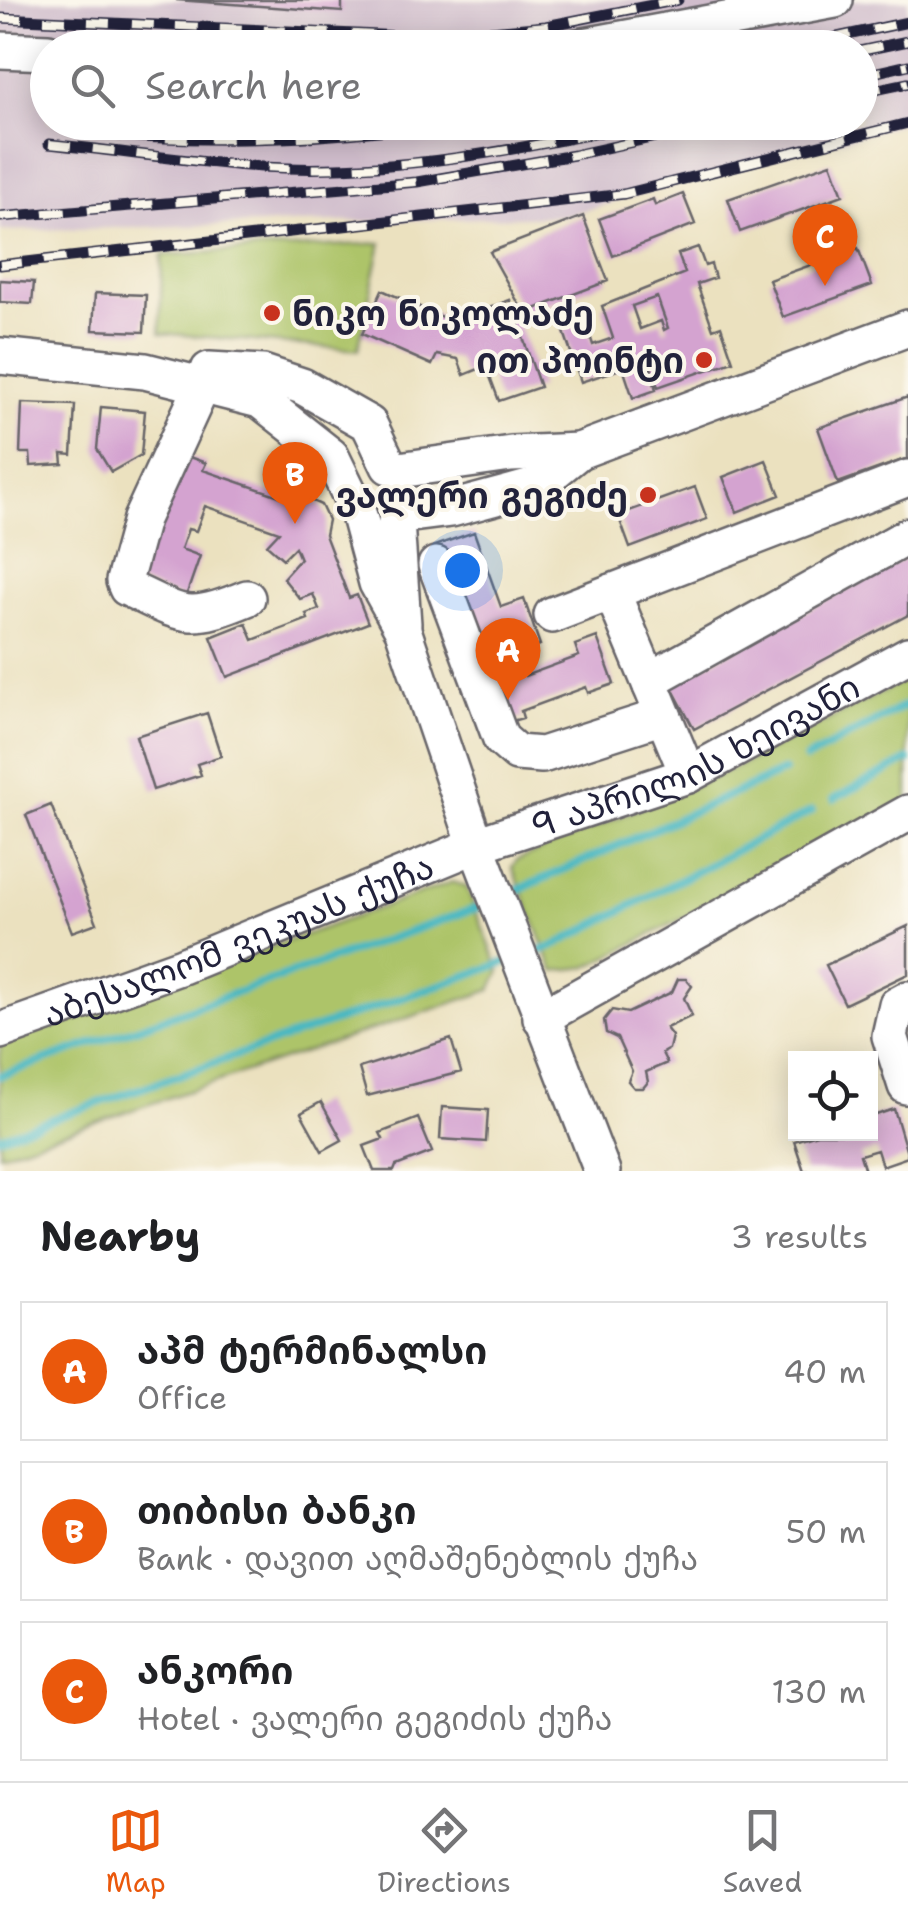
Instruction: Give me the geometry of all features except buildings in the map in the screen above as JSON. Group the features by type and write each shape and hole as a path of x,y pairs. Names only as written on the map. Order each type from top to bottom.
{"street":[{"path":"671,30 835,0"},
{"path":"0,50 30,51"},
{"path":"355,506 358,476 366,468 579,451 908,328"},
{"path":"0,356 146,371 204,382 260,400 330,456 355,506 377,583 403,630 482,861 602,1171"},
{"path":"146,371 247,372 302,386 370,424 412,496 400,518 403,630"},
{"path":"204,382 141,519 124,581 127,588 185,615 205,616 247,598"},
{"path":"355,506 376,525 451,510 536,486 579,451"},
{"path":"552,615 908,478"},
{"path":"657,701 658,676 908,536"},
{"path":"436,565 501,740 516,754 542,756 657,701"},
{"path":"612,592 688,774"},
{"name":"9 აპრილის ხეივანი","path":"482,861 688,774 908,655"},
{"path":"538,1007 904,825"},
{"name":"აბესალომ ვეკუას ქუჩა","path":"0,1032 482,861"},
{"path":"907,1087 890,1036 897,1004 908,999"}],"shaded area":[{"path":"0,0 908,0 908,122 878,130 878,30 30,30 30,140 842,140 564,216 0,231"}],"green space":[{"path":"381,243 358,350 160,333 162,255"},
{"path":"908,679 908,802 588,967 554,971 512,867 517,860 731,770"},
{"path":"452,882 466,886 500,971 491,990 0,1154 0,1044"}],"waterway":[{"path":"806,759 908,704"},
{"path":"834,799 908,760"},
{"path":"505,896 784,771"},
{"path":"527,955 552,947 812,811"},
{"path":"0,1076 488,904"},
{"path":"0,1137 509,961"}],"railway":[{"path":"502,30 546,26 678,0"},
{"path":"0,18 268,30"},
{"path":"870,30 908,22"},
{"path":"878,47 908,41"},
{"path":"878,72 908,65"},
{"path":"878,89 908,83"},
{"path":"878,130 908,123"},
{"path":"49,144 262,167 311,168 457,158 564,140"},
{"path":"0,217 417,182 642,140"},
{"path":"0,265 624,194 840,140"}],"place":[{"name":"ანკორი","path":"825,286"},
{"name":"ნიკო ნიკოლაძე","path":"272,313"},
{"name":"ით პოინტი","path":"704,360"},
{"name":"ვალერი გეგიძე","path":"648,495"},
{"name":"თიბისი ბანკი","path":"295,524"},
{"name":"აპმ ტერმინალსი","path":"508,700"}]}
